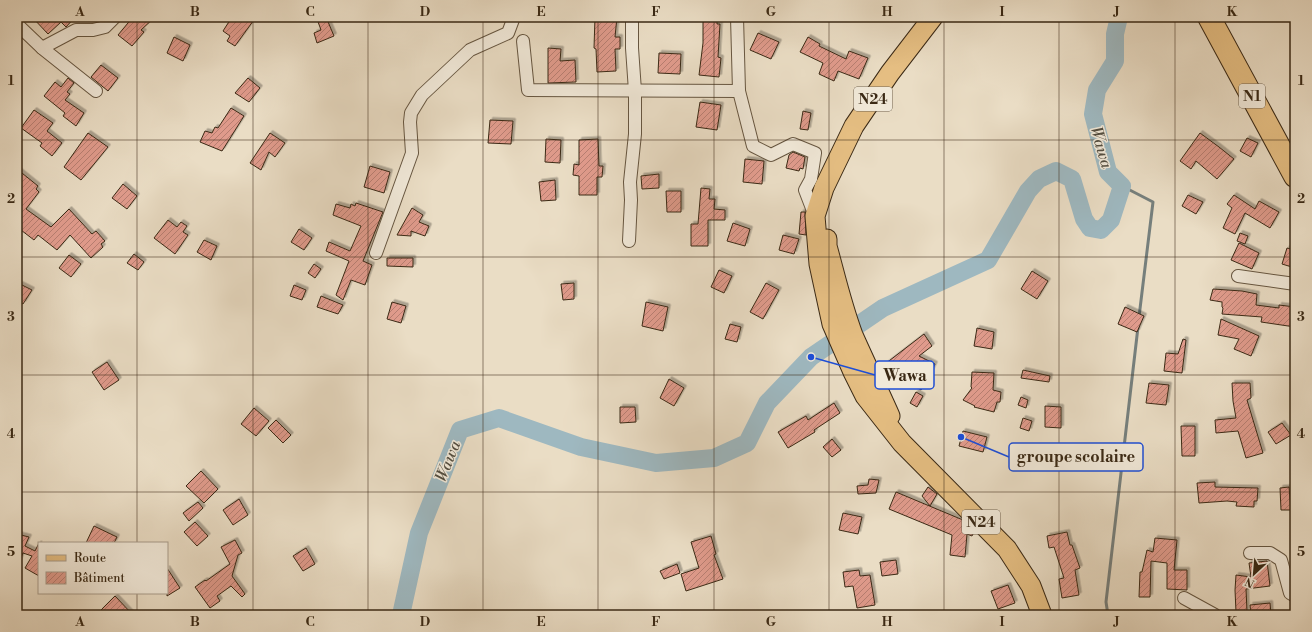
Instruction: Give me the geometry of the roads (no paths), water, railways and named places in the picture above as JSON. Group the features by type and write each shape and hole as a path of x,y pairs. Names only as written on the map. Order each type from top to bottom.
{"highway":[{"name":"N1","path":"1209,17 1295,176"}],"main road":[{"name":"N24","path":"933,17 890,73 854,126 824,188 814,216 819,264 865,396 902,443 1008,549 1031,586 1042,615"},
{"name":"N24","path":"824,188 827,246 839,320"}],"street":[{"path":"42,48 76,30 93,30 105,27 116,17"},
{"path":"376,253 412,153 410,122 411,112 422,95 470,50 508,33 514,17"},
{"path":"628,240 631,200 630,182 635,134 632,17"},
{"path":"737,17 739,91 753,146 771,155 793,144 815,153 811,179 805,190 814,216"},
{"path":"17,22 42,48 96,91"},
{"path":"523,41 528,90 739,91"},
{"path":"1238,276 1295,284"},
{"path":"1250,553 1270,553 1281,560 1290,593 1295,596"},
{"path":"1184,598 1215,615"}],"waterway":[{"name":"Wawa","path":"401,615 419,533 460,430 499,418 581,447 656,463 714,458 747,443 767,403 811,357 883,308 988,260 1028,191 1039,179 1056,171 1072,179 1084,219 1090,228 1101,230 1111,220 1122,186 1108,172 1093,114 1097,90 1115,61 1115,34 1119,17"},
{"path":"1122,186 1153,202 1139,317"},
{"path":"1108,615 1106,602 1138,327"}],"place":[{"name":"Wawa","path":"811,357"},
{"name":"groupe scolaire","path":"961,437"}]}
